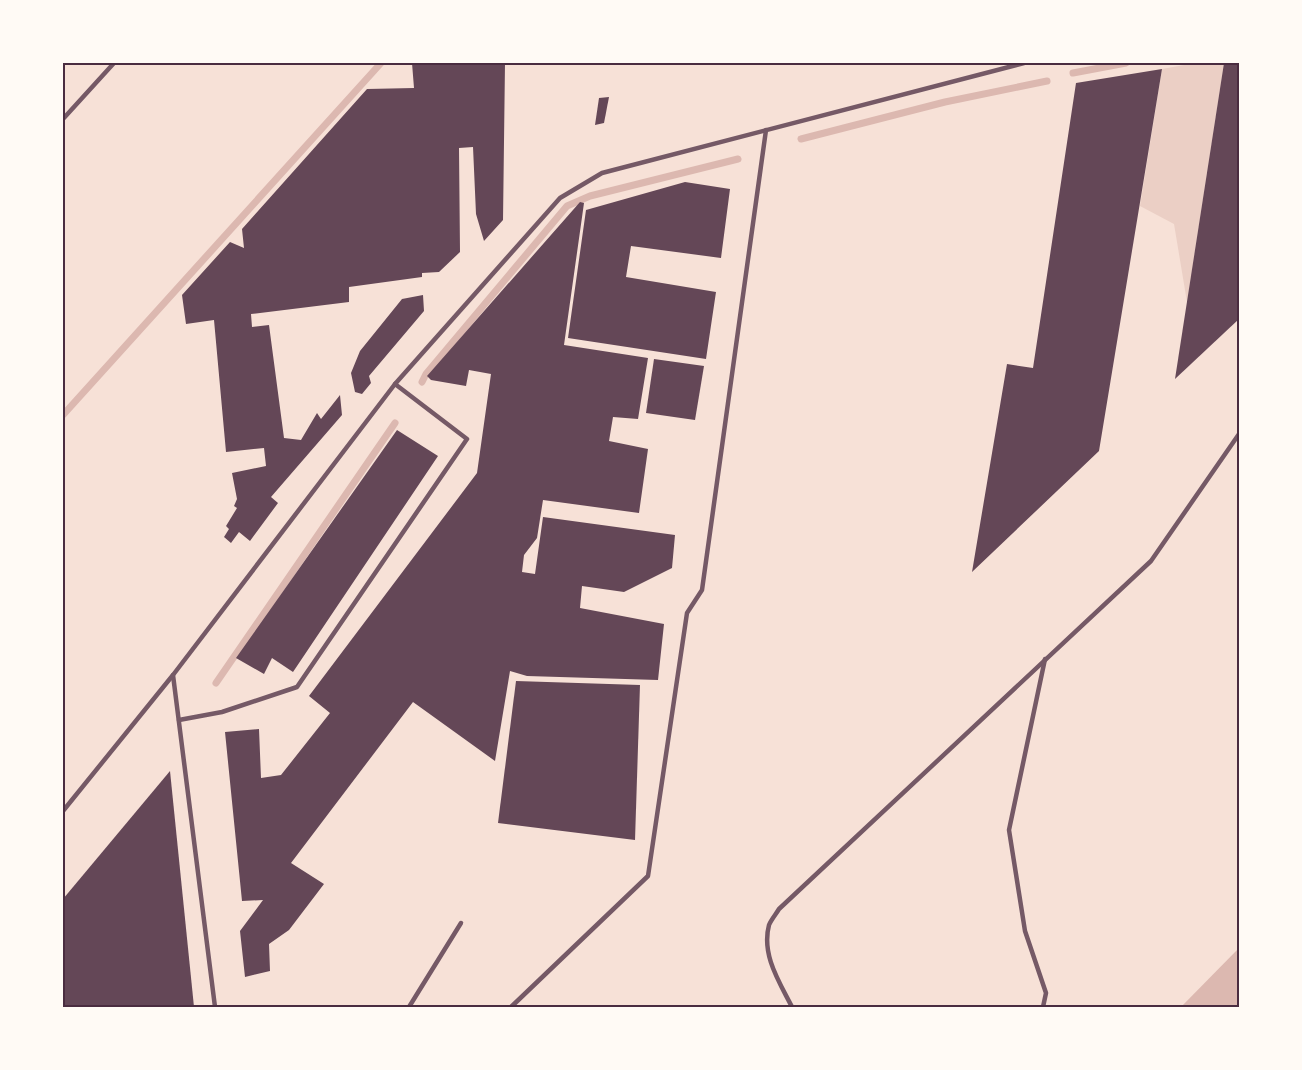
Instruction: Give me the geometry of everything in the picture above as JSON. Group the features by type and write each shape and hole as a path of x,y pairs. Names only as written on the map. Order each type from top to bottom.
{"lane":[{"path":"63,119 114,63"},
{"path":"63,811 173,675 395,384 560,198 602,173 1024,63"},
{"path":"511,1007 648,876 687,613 702,590 766,130"},
{"path":"179,720 222,712 297,687 467,439 395,384"},
{"path":"792,1007 771,966 768,945 769,925 779,909 1151,561 1239,434"},
{"path":"1043,1007 1046,993 1025,932 1009,830 1045,659"},
{"path":"173,675 215,1007"},
{"path":"409,1007 461,923"}],"shaded area":[{"path":"1195,63 1224,63 1187,302 1174,224 1140,206 1162,69"},
{"path":"1239,948 1239,1007 1181,1007"}],"building":[{"path":"412,63 505,63 503,220 484,241 476,214 473,147 459,148 460,252 439,272 422,273 422,277 349,287 349,302 251,314 252,327 269,325 284,438 301,440 317,413 321,419 340,395 342,415 271,497 278,503 250,541 239,532 231,543 224,537 229,529 226,526 237,508 234,506 237,499 232,473 266,466 264,448 226,452 214,320 186,324 182,295 230,242 244,248 242,229 367,89 414,88"},
{"path":"1224,63 1239,63 1239,319 1175,379"},
{"path":"1162,69 1099,451 972,572 1007,364 1033,368 1076,83"},
{"path":"609,97 604,123 595,125 599,98"},
{"path":"685,182 730,189 721,258 631,246 626,277 716,292 706,359 568,338 586,210"},
{"path":"580,202 584,203 564,345 648,358 638,419 613,417 609,441 648,449 639,513 543,500 537,538 524,555 522,572 535,574 543,517 675,535 672,568 624,592 582,586 580,608 664,624 658,680 527,676 510,671 495,761 413,702 291,863 324,884 289,930 269,944 270,971 245,977 240,931 263,900 242,901 225,732 259,729 261,778 281,775 330,713 309,696 477,473 491,374 469,370 466,386 431,380 427,376"},
{"path":"423,295 424,311 369,376 371,383 362,394 355,392 351,373 360,351 402,299"},
{"path":"654,359 704,366 695,420 646,413"},
{"path":"397,430 438,456 293,672 272,658 264,674 236,658"},
{"path":"516,681 640,685 635,840 498,823"},
{"path":"170,771 194,1007 63,1007 63,899"}],"waterway":[{"path":"63,415 381,63"},
{"path":"1073,73 1126,63"},
{"path":"801,139 945,102 1047,81"},
{"path":"422,382 426,374 567,206 590,196 738,159"},
{"path":"216,683 395,423"}]}
